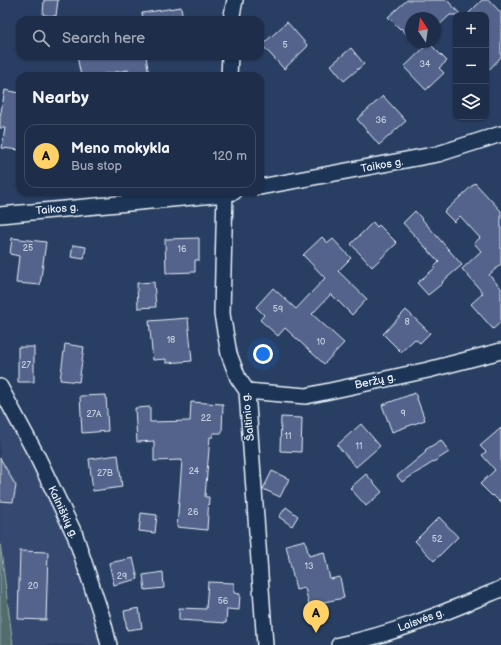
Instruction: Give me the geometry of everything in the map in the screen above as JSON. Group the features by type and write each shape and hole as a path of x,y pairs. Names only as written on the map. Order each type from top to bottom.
{"street":[{"path":"233,16 235,0"},
{"path":"230,60 230,72"},
{"name":"Taikos g.","path":"264,186 438,154 501,134"},
{"name":"Taikos g.","path":"0,215 188,196"},
{"name":"Šaltinio g.","path":"228,196 222,314 229,354 238,378 247,392 265,645"},
{"name":"Beržų g.","path":"247,392 306,396 428,370 501,351"},
{"name":"Kalniškių g.","path":"0,387 36,454 75,536 102,617 109,645"},
{"name":"Laisvės g.","path":"339,645 358,641 413,624 501,589"}],"shaded area":[{"path":"0,404 39,474 72,547 100,645 13,645 0,543"}],"green space":[{"path":"0,543 13,645 0,645"}],"building":[{"path":"44,0 58,0 56,16 43,15"},
{"path":"407,0 447,0 458,12 453,12 453,15 450,15 441,23 441,12 405,12 405,32 388,17"},
{"path":"482,0 489,0 501,13 501,57 489,70 489,12 470,12"},
{"path":"181,7 182,16 142,16 142,13"},
{"path":"287,22 308,46 284,69 264,47 264,43"},
{"path":"351,48 364,64 344,81 331,65"},
{"path":"424,48 434,48 447,61 439,68 444,73 426,90 404,67"},
{"path":"78,60 147,60 148,72 128,72 128,70 116,72 80,72"},
{"path":"5,90 16,92 16,150 2,148 5,128 0,128 0,117"},
{"path":"383,96 406,121 379,145 357,119"},
{"path":"475,183 501,211 501,264 489,275 501,288 501,322 493,329 471,304 483,293 462,269 481,251 474,243 480,238 460,216 454,222 444,212"},
{"path":"415,211 462,265 428,295 417,283 435,268 434,267 439,262 403,223"},
{"path":"373,222 377,227 379,225 397,243 372,267 351,244"},
{"path":"322,237 328,243 333,239 351,258 338,271 367,299 352,315 331,294 312,314 344,343 324,364 285,328 278,336 260,320 264,315 256,307 273,288 296,309 325,278 303,255"},
{"path":"12,238 46,242 40,285 16,283 19,256 10,254"},
{"path":"199,238 199,260 195,260 195,272 166,273 165,239"},
{"path":"73,245 86,247 84,259 71,257"},
{"path":"154,282 156,307 138,308 137,283"},
{"path":"406,310 430,333 420,343 415,339 401,352 383,334"},
{"path":"188,318 192,361 166,363 166,359 153,360 149,321"},
{"path":"65,344 84,347 79,382 60,380"},
{"path":"18,347 34,347 34,382 18,382"},
{"path":"415,393 425,420 392,432 382,405"},
{"path":"106,395 108,431 82,433 80,396"},
{"path":"191,402 223,404 222,433 213,433 213,437 210,437 205,497 209,497 207,530 177,527 182,460 154,461 154,441 137,442 135,408 150,407 150,422 190,421"},
{"path":"281,417 302,418 301,452 280,451"},
{"path":"361,424 380,446 356,467 337,445"},
{"path":"501,428 501,503 480,484 495,470 482,455 486,452 480,446"},
{"path":"441,440 449,452 402,482 397,476 426,452 425,450"},
{"path":"118,455 122,487 93,491 89,459"},
{"path":"0,458 16,486 13,502 0,501"},
{"path":"272,471 289,479 280,497 263,489"},
{"path":"366,474 382,492 366,506 350,488"},
{"path":"286,507 298,516 292,526 279,517"},
{"path":"141,513 157,515 155,533 139,531"},
{"path":"439,517 458,537 434,561 415,541"},
{"path":"305,540 309,556 324,552 330,579 340,577 344,598 309,605 305,588 296,590 286,545"},
{"path":"20,551 48,552 46,620 18,619"},
{"path":"133,558 138,579 114,585 109,563"},
{"path":"163,572 164,588 145,590 143,575"},
{"path":"208,582 234,583 234,593 240,594 239,610 227,609 226,623 179,620 179,608 206,609"},
{"path":"139,608 142,628 127,630 124,611"}],"place":[{"name":"Meno mokykla","path":"316,633"}]}
